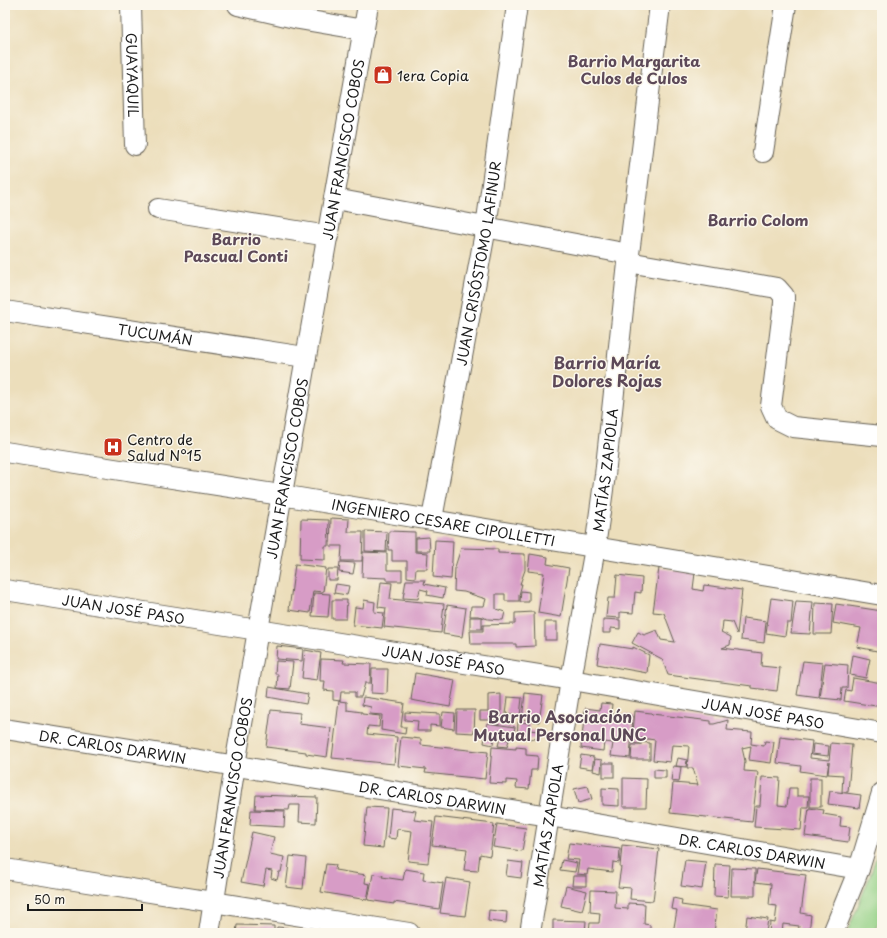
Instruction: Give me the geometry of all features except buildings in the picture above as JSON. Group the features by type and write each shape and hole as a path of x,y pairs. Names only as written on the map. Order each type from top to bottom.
{"street":[{"name":"GUAYAQUIL","path":"131,5 135,145"},
{"path":"238,5 299,19 364,30"},
{"name":"JUAN FRANCISCO COBOS","path":"209,933 235,765 281,495 335,199 368,5"},
{"name":"JUAN CRISÓSTOMO LAFINUR","path":"432,519 486,227 517,5"},
{"name":"MATÍAS ZAPIOLA","path":"530,933 571,680 595,548 605,475 629,258 660,5"},
{"path":"763,152 786,5"},
{"path":"335,199 486,227 777,288 784,296 771,406 777,419 793,427 882,436"},
{"path":"158,209 328,236"},
{"name":"TUCUMÁN","path":"5,311 305,357"},
{"name":"INGENIERO CESARE CIPOLLETTI","path":"5,452 432,519 595,548 882,595"},
{"name":"JUAN JOSÉ PASO","path":"5,590 571,680 882,733"},
{"name":"DR. CARLOS DARWIN","path":"5,729 549,816 859,869"},
{"path":"833,933 859,869 882,793"},
{"path":"5,869 409,933"}],"green space":[{"path":"882,838 882,915 875,933 847,933 870,876"}],"place":[{"name":"1era Copia","path":"383,75"},
{"name":"Centro de Salud N°15","path":"113,447"}],"district":[{"name":"Barrio Margarita Culos de Culos","path":"634,68"},
{"name":"Barrio Colom","path":"758,219"},
{"name":"Barrio Pascual Conti","path":"236,246"},
{"name":"Barrio María Dolores Rojas","path":"607,371"},
{"name":"Barrio Asociación Mutual Personal UNC","path":"560,725"}]}
